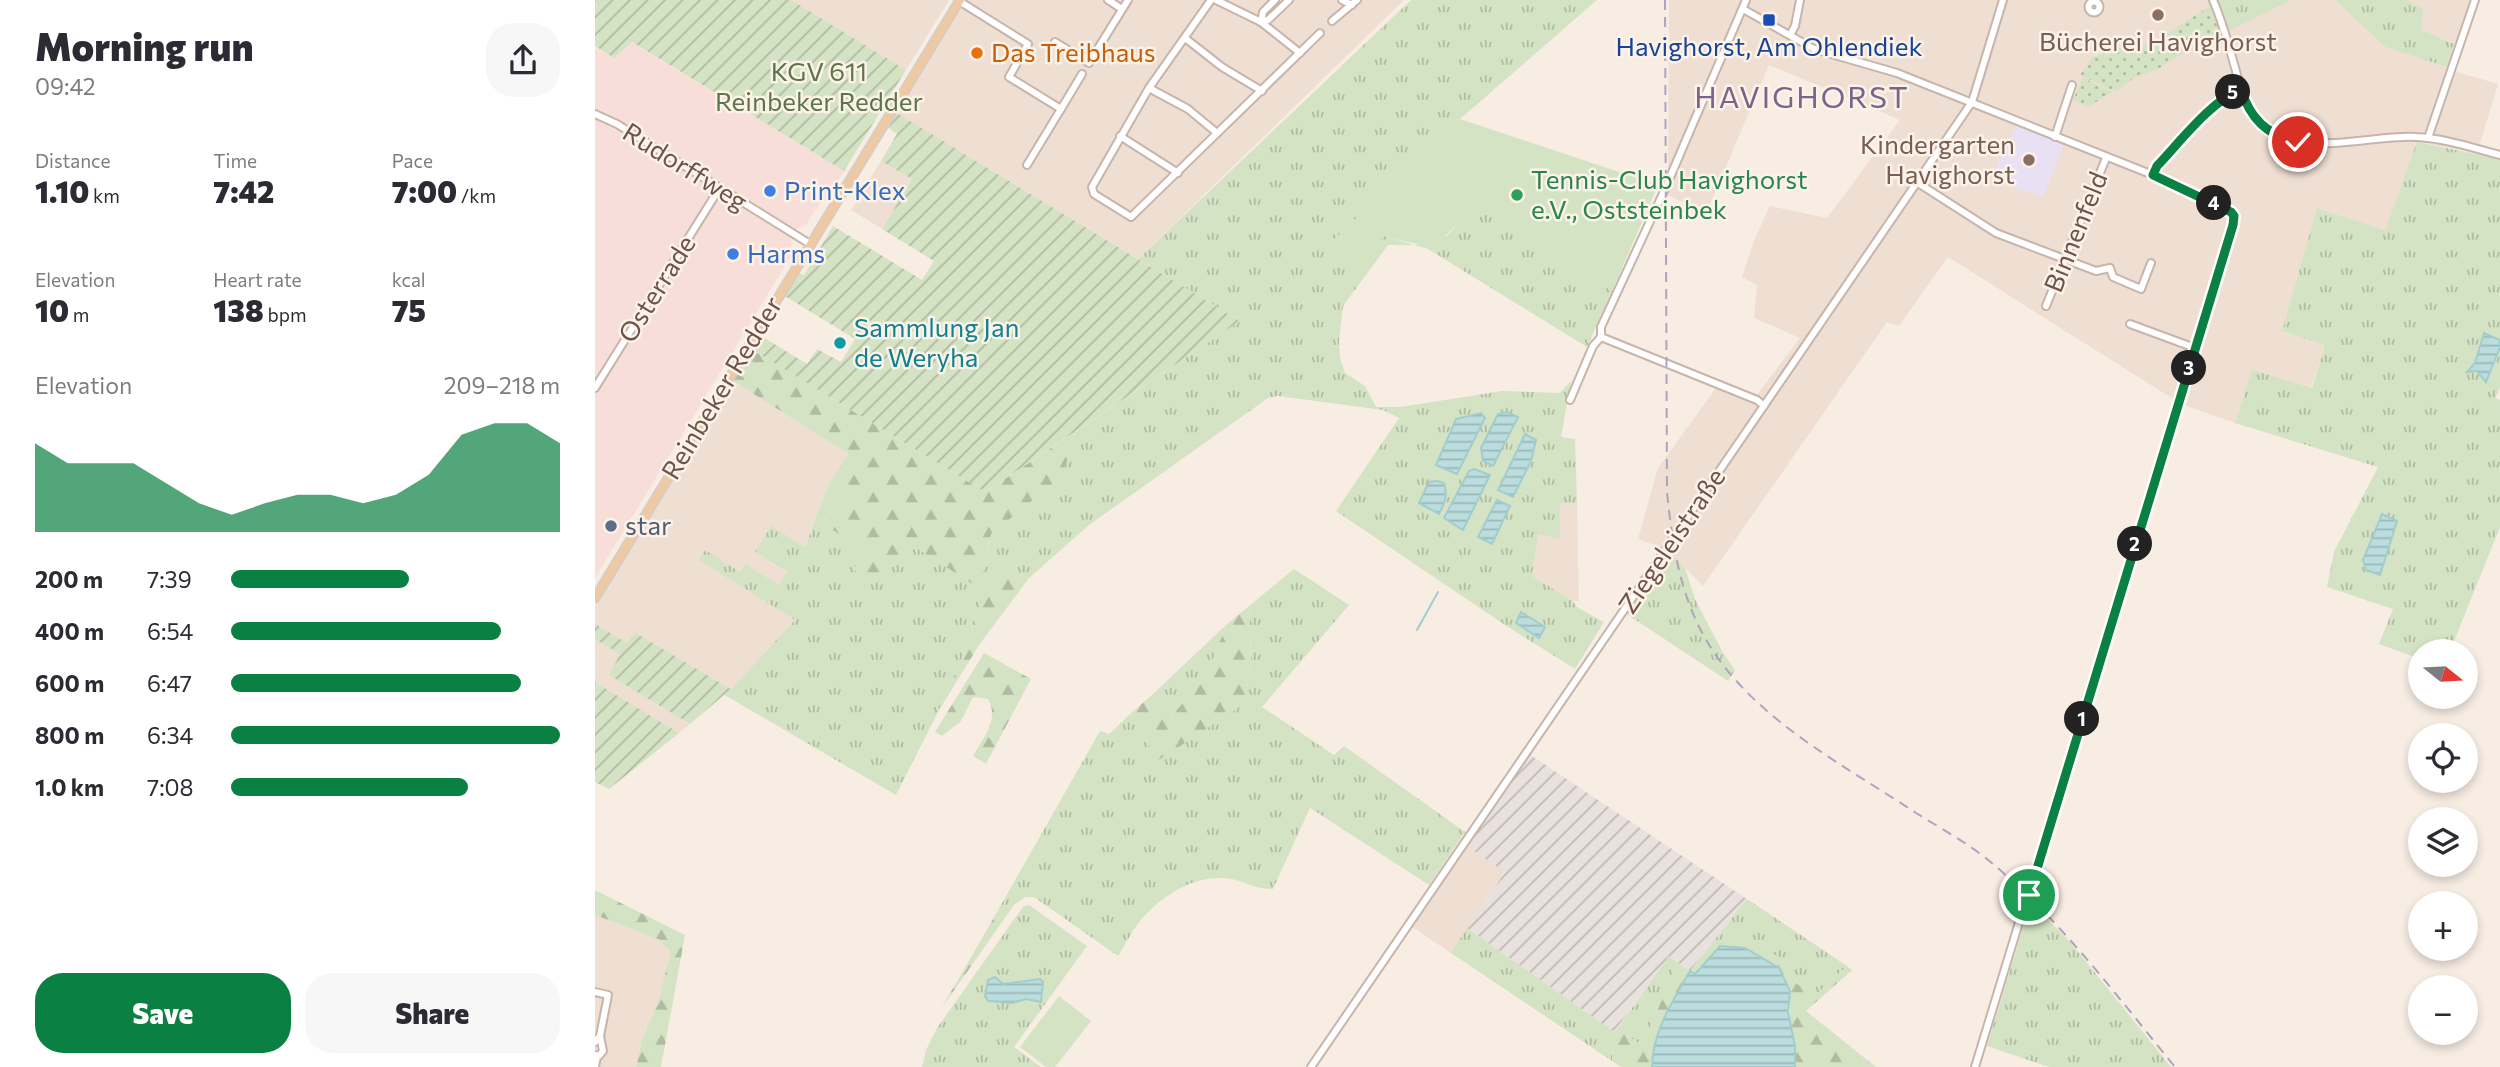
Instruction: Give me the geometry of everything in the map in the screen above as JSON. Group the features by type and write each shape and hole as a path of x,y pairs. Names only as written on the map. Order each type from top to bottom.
{"main road":[{"name":"Reinbeker Redder","path":"595,598 960,0"}],"street":[{"path":"960,0 1028,44 1009,76 1061,109"},
{"path":"1108,0 1122,9"},
{"path":"1055,42 1089,63 1128,0"},
{"path":"1300,53 1261,22 1213,0 1149,88 1092,187 1094,194 1131,217 1262,92 1320,33"},
{"path":"1261,22 1263,12 1275,0"},
{"path":"1261,22 1268,20 1289,0"},
{"path":"1342,0 1355,2"},
{"path":"1570,400 1593,346 1601,337 1601,327 1665,189 1746,0"},
{"path":"1790,35 1795,26 1800,0"},
{"name":"Ziegeleistraße","path":"1311,1067 1972,102 2003,0"},
{"path":"2213,0 2249,111 2255,120 2272,132 2291,141 2321,144 2390,137 2428,138 2500,155"},
{"path":"2428,138 2475,0"},
{"path":"1332,21 1355,2"},
{"path":"1743,9 1814,49 1897,73 1972,102 2153,175 2231,212 2234,216 1975,1067"},
{"path":"1185,38 1222,67 1262,92"},
{"path":"1027,165 1082,74"},
{"path":"2055,137 2072,85"},
{"path":"1149,88 1188,109 1217,133"},
{"path":"2153,175 2157,166 2208,114 2228,96 2241,89"},
{"name":"Rudorffweg","path":"595,114 617,124 810,244"},
{"path":"1120,136 1178,173"},
{"name":"Binnenfeld","path":"2046,306 2106,158"},
{"path":"1918,183 1996,233 2096,271 2110,268 2113,277 2141,289 2151,263"},
{"name":"Osterrade","path":"595,388 719,189"},
{"path":"2130,324 2195,348"},
{"path":"1601,337 1764,405"},
{"path":"595,992 608,995 597,1039 603,1051 596,1055 595,1067"}],"shaded area":[{"path":"791,0 949,0 906,70"},
{"path":"967,0 1404,0 1138,259 897,113"},
{"path":"1669,0 2218,0 2228,30 2291,0 2335,0 2385,47 2447,67 2454,44 2421,30 2407,0 2477,0 2454,71 2498,84 2477,153 2417,142 2385,230 2317,208 2282,331 2325,345 2311,388 2252,370 2235,423 2181,404 1948,257 1899,326 1887,322 1703,586 1668,550 1638,539 1658,468 1721,381 1756,396 1800,338 1754,318 1757,285 1742,277 1755,238 1770,206 1827,218 1900,120 1769,65 1706,214 1668,195"},
{"path":"631,42 844,171 827,199 818,206 806,225 798,228 791,240 792,254 595,578 595,47 614,58"},
{"name":"Kindergarten Havighorst","path":"2016,126 2064,145 2043,197 2011,186 1993,174"},
{"path":"881,161 912,179 882,229 851,210"},
{"path":"733,381 850,454 828,485 804,548 755,552 787,573 779,585 746,564 740,572 706,551 700,560 795,620 731,689 634,632 627,643 595,624 595,606"},
{"path":"1560,502 1577,503 1579,601 1573,601 1532,576 1538,534"},
{"path":"595,639 621,654 609,675 690,724 679,733 595,682"},
{"path":"1529,754 1747,899 1690,971 1669,956 1614,1032 1467,928 1505,872 1465,845"},
{"path":"1465,845 1505,871 1451,953 1411,926"},
{"path":"595,915 664,941 672,951 658,1002 642,1040 636,1067 595,1067"}],"green space":[{"name":"KGV 611 Reinbeker Redder","path":"595,0 791,0 906,70 844,171 632,42 614,58 595,46"},
{"path":"1411,0 1597,0 1460,119 1325,248 1384,236 1414,245 1388,245 1343,306 1339,341 1345,373 1365,386 1376,407 1400,407 1502,391 1560,393 1571,381 1561,437 1575,439 1577,503 1560,503 1560,539 1538,534 1532,576 1604,622 1575,669 1336,511 1399,418 1383,410 1278,396 1268,398 1089,525 1029,578 982,572 991,534 1063,476 1075,432 1240,321 1138,259","holes":["1524,434 1536,440 1512,497 1498,489","1474,469 1489,475 1463,530 1444,518","1497,500 1510,507 1491,544 1478,537"]},
{"path":"2218,0 2291,0 2228,31"},
{"path":"2335,0 2407,0 2423,9 2421,30 2454,44 2447,67 2385,47"},
{"path":"2210,6 2219,31 2158,69 2135,77 2116,92 2080,75 2093,57 2122,47 2140,47 2165,35"},
{"path":"2083,78 2112,92 2088,107 2073,100"},
{"path":"897,113 1240,321 985,492 753,350 761,336 807,364 817,349 841,362 855,339 785,296 798,273 804,275 833,226 922,280 934,261 882,229 912,179 881,161 897,134 888,127"},
{"name":"Tennis-Club Havighorst e.V., Oststeinbek","path":"1460,119 1658,185 1612,291 1475,206 1436,242 1417,244 1384,236 1355,269 1325,248"},
{"path":"2417,142 2500,159 2500,340 2484,333 2475,363 2469,372 2477,371 2487,382 2500,347 2500,388 2495,398 2500,400 2500,527 2455,639 2408,639 2408,655 2379,644 2393,609 2327,587 2334,552 2378,467 2235,423 2252,370 2312,388 2325,345 2282,331 2317,208 2385,230"},
{"path":"1475,205 1612,291 1587,347 1428,249 1414,245 1447,236"},
{"path":"753,350 985,492 1075,432 1063,476 991,534 982,572 1029,578 979,645 938,712 972,635 973,619 985,592 915,547 870,583 853,569 867,552 819,521 849,503 828,485 849,454 733,381"},
{"path":"828,485 849,503 820,520 867,552 868,582 915,547 986,592 973,619 972,635 938,712 896,795 723,694 731,689 795,620 699,560 705,550 740,572 746,564 779,585 787,572 755,552 771,526 805,547"},
{"path":"1668,550 1685,568 1695,599 1735,670 1728,681 1625,613"},
{"path":"1294,569 1349,605 1262,707 1334,755 1344,746 1465,832 1429,885 1310,808 1273,889 1231,879 1193,882 1170,894 1150,911 1141,920 1118,956 1034,897 1025,897 997,912 1100,731 1109,734 1129,715 1150,746 1151,765 1245,694 1251,657 1249,606"},
{"path":"1249,606 1251,657 1245,694 1249,701 1151,765 1142,758 1150,746 1129,715 1153,694 1169,719 1206,676 1227,624"},
{"path":"595,624 627,643 634,632 731,689 690,724 609,675 620,654 595,639"},
{"path":"1227,624 1206,676 1168,720 1153,694"},
{"path":"984,653 1031,679 986,764 973,756 991,721 988,699 973,697 961,721 942,736 935,732"},
{"path":"595,682 679,733 609,789 595,782"},
{"path":"595,890 685,935 661,1067 636,1067 642,1040 658,1002 671,951 663,945 663,941 595,915"},
{"path":"1747,899 1847,966 1818,993 1797,984 1785,963 1775,955 1762,958 1745,948 1720,946 1694,974 1690,971"},
{"path":"2031,902 2071,943 2171,1067 2049,1067 1987,1046"},
{"path":"1014,905 941,1009 997,912"},
{"path":"1029,905 1087,946 1014,1047 1041,1067 922,1067 926,1050 937,1028 1024,906","holes":["995,977 1003,984 1040,1002 1026,999 1012,1003"]},
{"path":"1467,928 1614,1032 1612,1061 1451,953"},
{"path":"1775,955 1785,963 1797,984 1818,993 1847,966 1852,970 1806,1011 1876,1067 1795,1067 1790,991 1762,958"},
{"path":"1669,956 1677,962 1641,1045 1617,1029"},
{"path":"1677,962 1690,971 1660,1029 1652,1067 1621,1067 1612,1061 1614,1032 1617,1029 1641,1045"},
{"path":"1059,996 1091,1021 1055,1067 1046,1067 1020,1047"}],"water":[{"path":"2484,333 2500,340 2500,347 2486,382 2477,371 2467,372 2475,363"},
{"path":"1507,412 1518,417 1493,466 1483,461 1481,448 1498,414"},
{"path":"1481,413 1485,418 1457,474 1436,465 1456,419"},
{"path":"1525,434 1536,440 1531,461 1513,497 1498,490"},
{"path":"1474,469 1490,475 1463,530 1444,518 1469,471"},
{"path":"1429,482 1444,483 1446,491 1439,514 1419,503"},
{"path":"1497,500 1510,506 1492,544 1478,537"},
{"path":"2382,514 2397,521 2380,575 2366,570 2363,560"},
{"path":"1521,612 1545,627 1539,638 1516,623"},
{"path":"1720,946 1745,948 1779,968 1790,991 1788,1012 1795,1046 1795,1067 1652,1067 1660,1029 1677,993 1690,971 1695,974"},
{"path":"995,977 1003,984 1040,979 1043,982 1041,1002 1026,999 1012,1003 988,1001 985,996 988,980"}],"waterway":[{"path":"1417,630 1438,592"}],"railway":[{"path":"1665,0 1667,492 1681,578 1690,606 1707,642 1730,673 1756,701 1786,726 1818,750 1970,847 2014,882 2086,958 2175,1067"}],"place":[{"name":"Bücherei Havighorst","path":"2158,15"},
{"name":"Havighorst, Am Ohlendiek","path":"1769,20"},
{"name":"Das Treibhaus","path":"977,53"},
{"name":"Kindergarten Havighorst","path":"2029,160"},
{"name":"Print-Klex","path":"770,191"},
{"name":"Tennis-Club Havighorst e.V., Oststeinbek","path":"1517,195"},
{"name":"Harms","path":"733,254"},
{"name":"Sammlung Jan de Weryha","path":"840,343"},
{"name":"star","path":"611,526"}],"district":[{"name":"HAVIGHORST","path":"1802,98"}],"route":[{"path":"2029,895 2233,225 2234,216 2231,212 2153,175 2157,166 2208,114 2231,93 2241,89 2255,120 2276,134 2298,142"}]}
